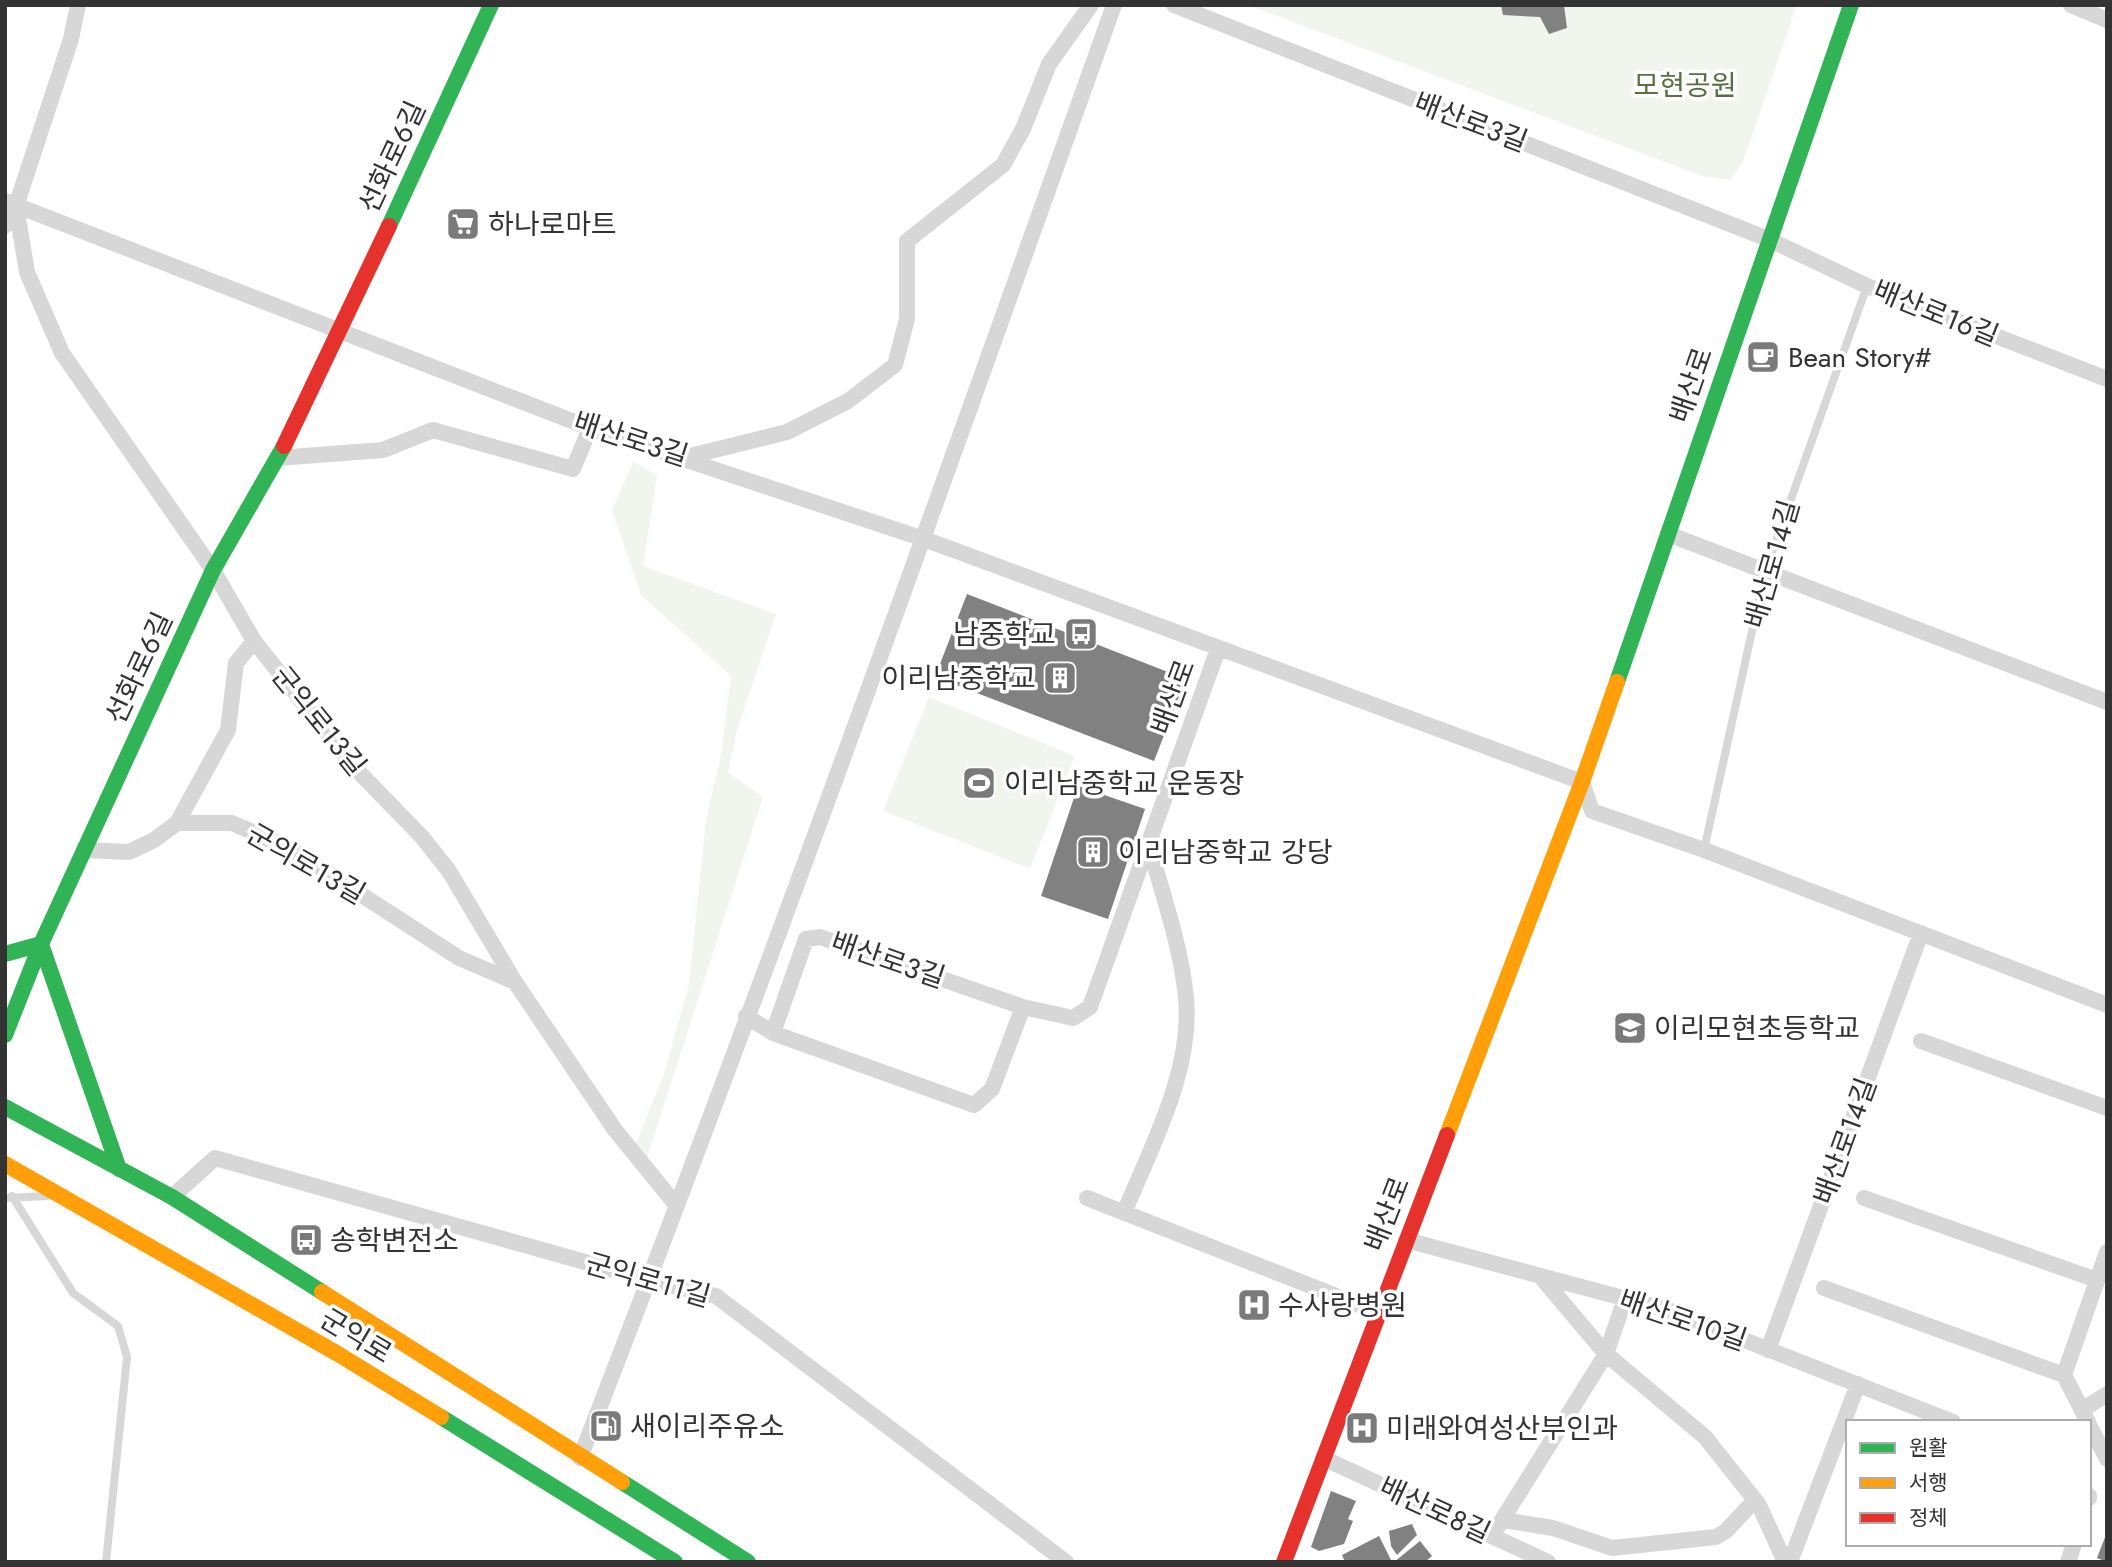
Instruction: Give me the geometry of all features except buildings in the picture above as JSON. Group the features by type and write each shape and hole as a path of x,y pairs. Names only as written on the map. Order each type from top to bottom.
{"street":[{"path":"5,226 71,39 78,5"},
{"name":"선화로6길","path":"5,1035 41,944 213,570 278,458 340,332 491,5"},
{"path":"686,457 787,432 848,401 895,365 907,319 907,241 1003,166 1023,129 1049,64 1091,5"},
{"path":"580,1458 677,1206 923,539 1114,5"},
{"name":"배산로3길","path":"1174,5 1768,239"},
{"name":"배산로","path":"1284,1562 1377,1312 1582,782 1851,5"},
{"path":"2071,5 2107,20"},
{"path":"11,203 340,332"},
{"name":"군익로13길","path":"11,203 27,272 62,353 213,570 254,641 354,767 422,837 449,871 515,982 615,1129 677,1206"},
{"name":"배산로16길","path":"1768,239 1867,286 2107,379"},
{"name":"배산로3길","path":"340,332 590,428 686,457 923,539 1218,649"},
{"path":"278,458 383,450 433,430 573,469 590,428"},
{"path":"1668,534 2107,702"},
{"path":"84,850 129,852 155,840 177,823 228,730 236,663 254,641"},
{"name":"배산로","path":"1148,842 1218,649 1582,782"},
{"path":"1582,782 1592,811 1704,849 2107,1005"},
{"name":"군의로13길","path":"177,823 232,823 291,849 459,958 515,982"},
{"path":"1124,1213 1172,1090 1185,1033 1186,1001 1180,958 1148,842"},
{"name":"배산로3길","path":"773,1033 806,939 820,937 1023,1007 1073,1018 1090,1007 1148,842"},
{"name":"배산로14길","path":"1768,1350 1921,933"},
{"path":"5,954 41,944 119,1169"},
{"path":"746,1016 773,1033 974,1105 992,1089 1023,1007"},
{"path":"1921,1041 2107,1108"},
{"name":"군익로","path":"5,1107 172,1197 747,1562"},
{"name":"군익로11길","path":"172,1197 215,1157 649,1280 716,1296 1066,1562"},
{"name":"군익로","path":"5,1164 338,1354 675,1562"},
{"path":"1087,1198 1377,1312"},
{"path":"1864,1198 2097,1280"},
{"name":"배산로10길","path":"1406,1240 1668,1310 1948,1420"},
{"path":"2064,1375 2107,1252"},
{"path":"1541,1277 1606,1354 1705,1437 1755,1500 1787,1562"},
{"path":"1824,1288 2064,1375 2086,1419 2107,1394"},
{"path":"1492,1536 1606,1354 1625,1299"},
{"path":"1787,1562 1858,1384"},
{"path":"2091,1429 2107,1459"},
{"name":"배산로8길","path":"1323,1458 1548,1562"},
{"path":"1503,1520 1553,1528 1612,1548 1716,1537 1726,1531 1755,1500"}],"lane":[{"name":"배산로14길","path":"1704,849 1765,572 1867,286"},
{"path":"8,1197 65,1196"},
{"path":"8,1197 73,1293 118,1326 127,1357 106,1562"}],"green space":[{"name":"모현공원","path":"1248,5 1797,5 1743,162 1730,180 1705,177"},
{"path":"633,462 657,475 643,566 776,614 737,730 728,773 763,797 646,1161 632,1153 664,1074 689,984 706,819 721,756 731,676 641,595 612,510"},
{"name":"이리남중학교 운동장","path":"929,697 1075,756 1030,869 883,811"}],"traffic: fast":[{"path":"389,226 491,5"},
{"path":"1617,682 1851,5"},
{"path":"5,1035 41,944 213,570 284,446"},
{"path":"41,944 119,1169"},
{"path":"5,954 41,944"},
{"path":"5,1107 172,1197 322,1292"},
{"path":"441,1417 675,1562"},
{"path":"622,1482 748,1562"}],"traffic: slow":[{"path":"1447,1135 1582,782 1617,682"},
{"path":"5,1164 338,1354 441,1417"},
{"path":"322,1292 622,1482"}],"traffic: jam":[{"path":"284,446 389,226"},
{"path":"1284,1562 1447,1135"}],"place":[{"name":"하나로마트","path":"463,224"},
{"name":"Bean Story#","path":"1763,357"},
{"name":"남중학교","path":"1081,634"},
{"name":"이리남중학교","path":"1060,678"},
{"name":"이리남중학교 운동장","path":"979,783"},
{"name":"이리남중학교 강당","path":"1093,852"},
{"name":"이리모현초등학교","path":"1630,1028"},
{"name":"송학변전소","path":"306,1240"},
{"name":"수사랑병원","path":"1254,1305"},
{"name":"새이리주유소","path":"606,1426"},
{"name":"미래와여성산부인과","path":"1362,1428"}]}
